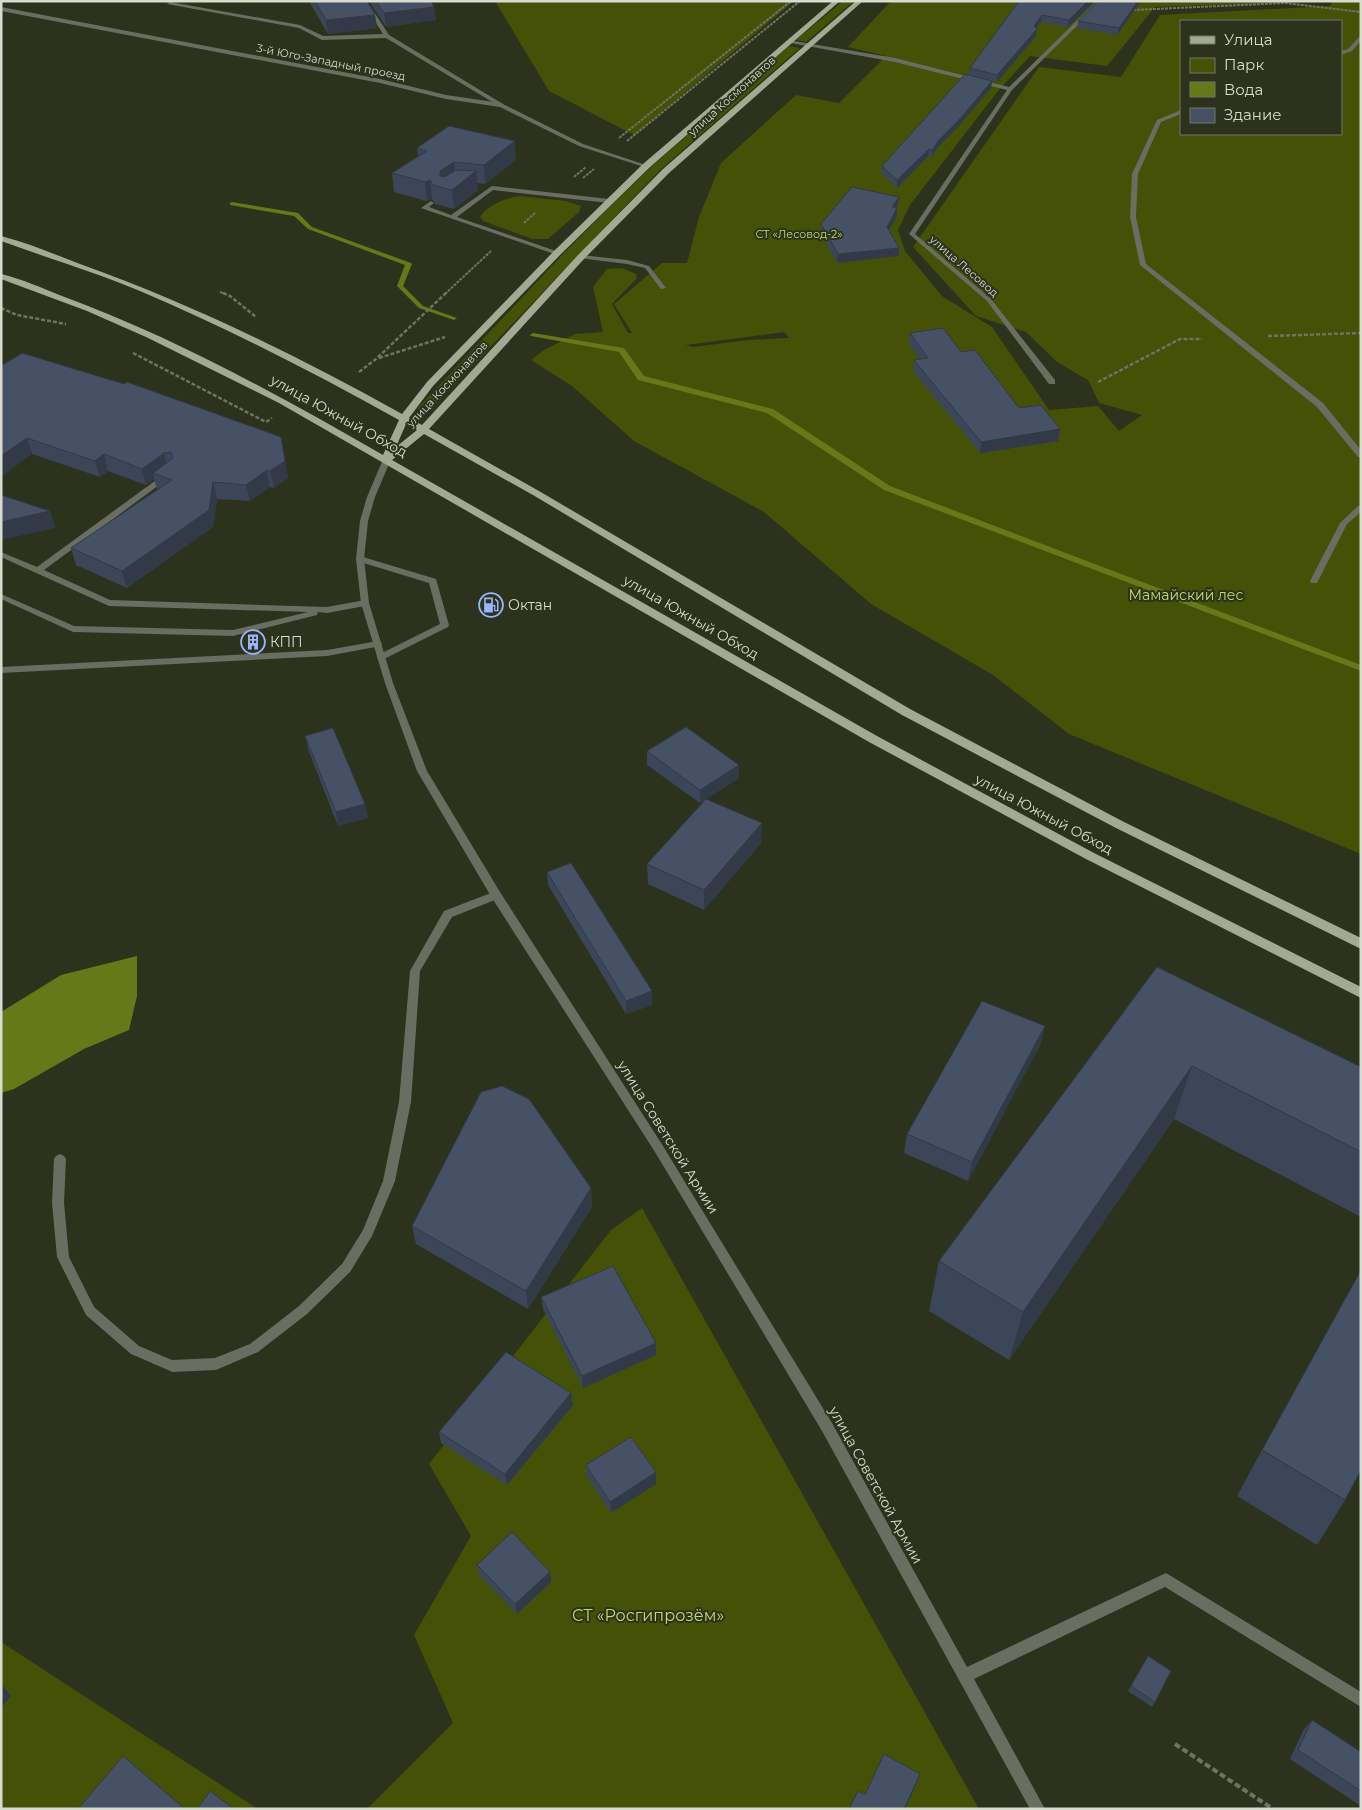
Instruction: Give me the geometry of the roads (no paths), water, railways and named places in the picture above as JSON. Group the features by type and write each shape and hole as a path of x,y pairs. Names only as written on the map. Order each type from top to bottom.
{"main road":[{"name":"улица Космонавтов","path":"386,459 404,418 430,384 557,253 646,166 837,1"},
{"name":"улица Космонавтов","path":"386,459 424,429 581,257 666,171 860,1"},
{"name":"улица Южный Обход","path":"1,238 34,248 142,288 235,330 424,429 906,712 1120,825 1361,944"},
{"name":"улица Южный Обход","path":"1,276 90,310 225,371 386,459 873,739 1090,856 1361,993"}],"street":[{"path":"364,1 387,36 501,104"},
{"name":"улица Лесовод","path":"1052,382 989,300 912,234 1010,89 1100,1"},
{"path":"170,4 300,27 322,38 387,36"},
{"name":"3-й Юго-Западный проезд","path":"1,9 380,81 446,97 501,104 581,145 646,166"},
{"path":"1342,53 1350,50 1361,37"},
{"path":"788,42 896,60 1010,89"},
{"path":"1180,112 1159,121 1135,174 1133,217 1143,265 1320,405 1361,455"},
{"path":"483,187 609,201"},
{"path":"452,217 492,188"},
{"path":"431,203 424,208 557,253"},
{"path":"581,257 627,262 648,267 663,288"},
{"name":"улица Советской Армии","path":"386,459 378,476 364,521 360,559 366,603 381,657 422,771 496,895 658,1149 822,1418 1038,1809"},
{"path":"38,571 172,473"},
{"path":"1314,581 1344,523 1361,508"},
{"path":"1,554 109,603 327,610"},
{"path":"360,559 434,581 445,625 381,657"},
{"path":"1,596 73,629 233,633 327,610 366,603"},
{"path":"1,670 327,653 378,644"},
{"path":"60,1159 58,1203 63,1257 90,1311 135,1350 172,1366 216,1364 254,1348 303,1310 346,1268 368,1232 389,1180 405,1102 415,970 448,914 496,895"},
{"path":"965,1676 1166,1580 1361,1700"}],"water":[{"path":"137,956 137,996 129,1030 84,1049 14,1089 1,1093 1,1012 61,975"}],"waterway":[{"path":"232,204 296,214 310,228 409,264 400,286 421,307 454,318"},
{"path":"533,335 621,350 641,378 770,411 887,488 1361,668"}],"place":[{"name":"Октан","path":"491,605"},
{"name":"КПП","path":"253,642"}],"park label":[{"name":"СТ «Лесовод-2»","path":"799,234"},
{"name":"Мамайский лес","path":"1186,595"},
{"name":"СТ «Росгипрозём»","path":"648,1615"}]}
